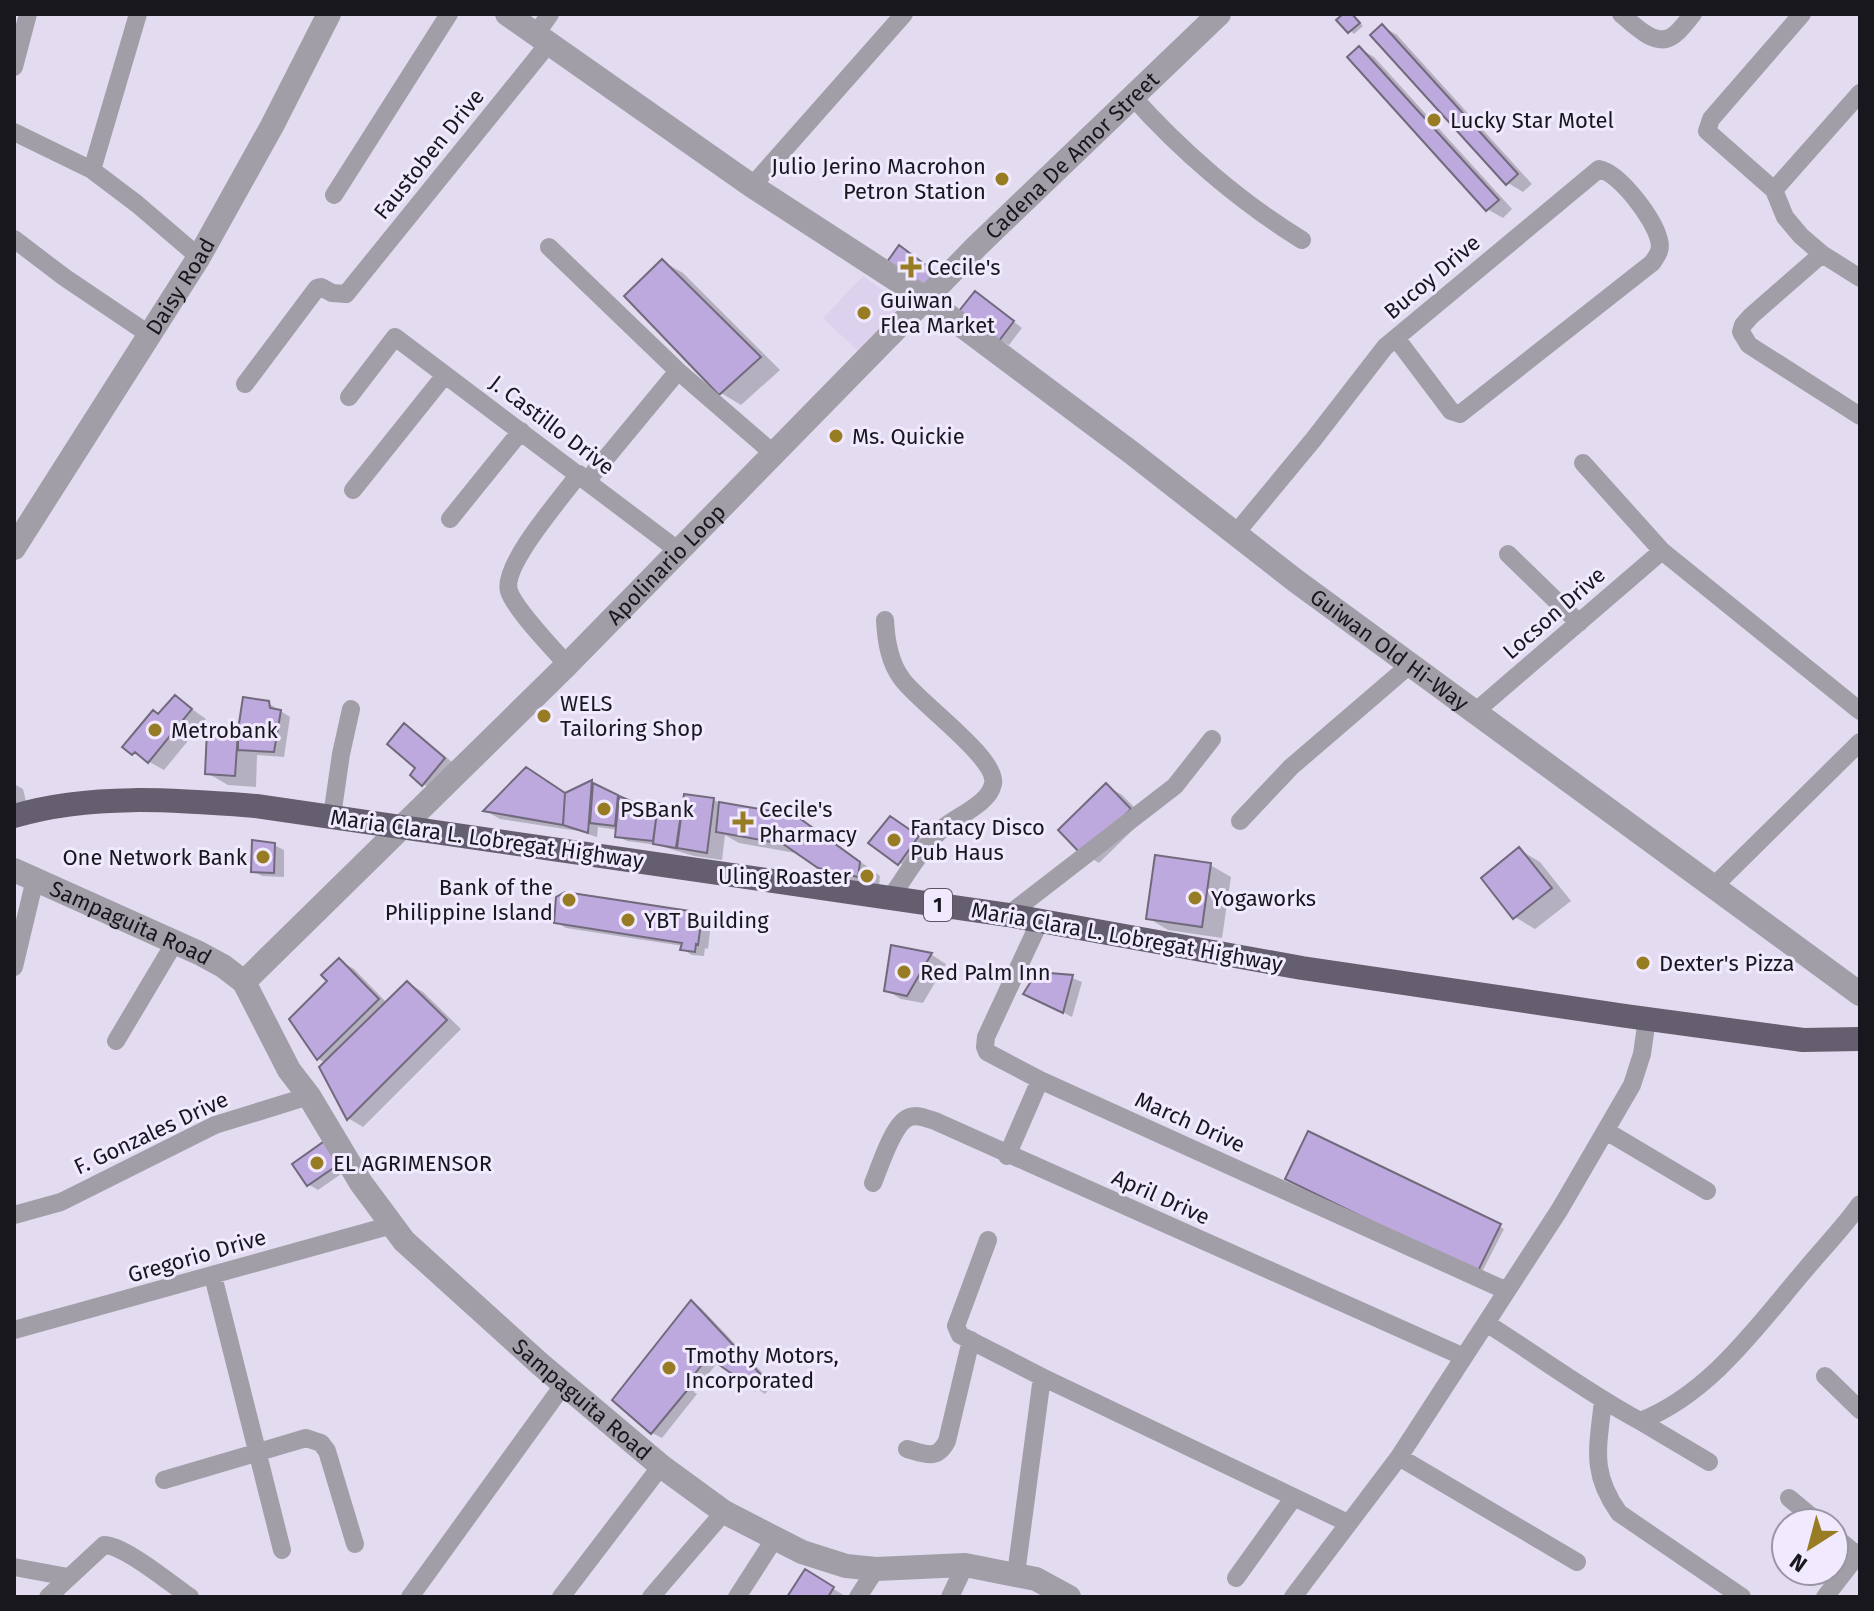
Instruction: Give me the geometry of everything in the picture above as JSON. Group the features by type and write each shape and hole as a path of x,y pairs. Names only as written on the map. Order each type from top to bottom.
{"highway":[{"name":"Maria Clara L. Lobregat Highway","path":"14,816 103,802 191,801 256,806 891,897 1302,968 1647,1019 1803,1040 1860,1039"}],"street":[{"path":"14,67 28,14"},
{"path":"92,170 138,14"},
{"name":"Daisy Road","path":"14,548 199,257 272,126 329,14"},
{"path":"334,195 449,14"},
{"name":"Guiwan Old Hi-Way","path":"507,14 545,31 752,186 926,299 1296,581 1860,994"},
{"path":"752,186 904,14"},
{"name":"Cadena De Amor Street","path":"926,299 1219,14"},
{"path":"1621,14 1645,33 1664,39 1672,37 1693,14"},
{"path":"1802,14 1707,125 1709,136 1774,190 1785,217 1801,236 1822,254 1858,274"},
{"name":"Faustoben Drive","path":"245,384 317,288 346,294 545,31"},
{"path":"1774,190 1860,93"},
{"path":"1132,96 1196,160 1302,240"},
{"path":"14,132 92,170 199,257"},
{"name":"Bucoy Drive","path":"1236,533 1385,347 1599,169 1619,178 1660,241 1660,252 1652,263 1460,414 1451,411 1396,338"},
{"path":"14,239 150,335"},
{"path":"549,247 678,371 774,454"},
{"path":"1822,254 1751,316 1741,332 1749,345 1860,416"},
{"name":"Apolinario Loop","path":"402,828 567,665 926,299"},
{"name":"J. Castillo Drive","path":"349,397 395,337 679,551"},
{"path":"567,665 515,601 508,589 509,576 517,559 583,478 678,371"},
{"path":"353,490 445,375"},
{"path":"450,519 521,431"},
{"path":"1583,463 1662,551 1860,711"},
{"name":"Locson Drive","path":"1476,711 1662,551"},
{"path":"1508,554 1579,623"},
{"path":"885,620 886,645 901,679 976,751 993,773 994,785 984,799 944,827 931,841 891,897"},
{"path":"1240,821 1291,767 1412,663"},
{"path":"332,816 351,709"},
{"path":"1008,915 1175,786 1212,739"},
{"path":"1714,886 1860,742"},
{"path":"244,982 402,828"},
{"path":"14,967 24,874"},
{"name":"Sampaguita Road","path":"24,874 175,942 223,966 244,982 289,1070 309,1096 361,1183 416,1252 661,1466 724,1512 802,1552 846,1566 876,1569 965,1565 1036,1579 1069,1597"},
{"name":"March Drive","path":"1040,921 986,1037 985,1047 992,1055 1040,1080 1507,1291"},
{"path":"116,1041 175,942"},
{"path":"1293,1597 1399,1457 1560,1209 1606,1131 1638,1068 1647,1019"},
{"path":"1007,1156 1040,1080"},
{"name":"F. Gonzales Drive","path":"14,1215 61,1202 215,1125 309,1096"},
{"name":"April Drive","path":"873,1183 897,1126 907,1117 935,1121 1007,1156 1464,1357"},
{"path":"1606,1131 1707,1191"},
{"path":"1640,1421 1693,1391 1749,1336 1860,1204"},
{"name":"Gregorio Drive","path":"14,1330 392,1225"},
{"path":"988,1240 956,1326 960,1335 1348,1523"},
{"path":"213,1276 282,1550"},
{"path":"1486,1323 1603,1401 1709,1462"},
{"path":"907,1449 930,1456 942,1450 947,1441 971,1340"},
{"path":"1825,1376 1860,1410"},
{"path":"1016,1574 1042,1377"},
{"path":"410,1597 564,1384"},
{"path":"1603,1401 1598,1455 1599,1476 1606,1495 1619,1513 1742,1597"},
{"path":"164,1480 306,1438 321,1443 329,1458 355,1544"},
{"path":"1399,1457 1577,1562"},
{"path":"561,1597 661,1466"},
{"path":"1236,1578 1294,1497"},
{"path":"1789,1498 1800,1507"},
{"path":"651,1597 724,1512"},
{"path":"737,1597 775,1538"},
{"path":"48,1597 104,1545 113,1545 190,1597"},
{"path":"1825,1597 1858,1554"},
{"path":"950,1597 965,1565"},
{"path":"14,1567 68,1577"},
{"path":"858,1597 876,1569"}],"shaded area":[{"name":"Guiwan Flea Market","path":"863,276 906,307 860,353 823,318"}],"building":[{"path":"1343,14 1352,14 1360,23 1348,33 1336,20"},
{"path":"1382,24 1518,174 1506,185 1370,35"},
{"path":"1359,46 1499,200 1486,211 1347,57"},
{"name":"Cecile's","path":"899,245 935,272 923,288 887,262"},
{"path":"662,259 761,357 719,395 624,296"},
{"path":"975,291 1014,321 998,342 959,311"},
{"name":"Metrobank","path":"175,695 192,709 148,763 135,752 132,755 122,747 153,710 158,714"},
{"path":"243,697 269,701 270,708 281,710 274,752 238,750"},
{"path":"404,723 445,758 422,786 410,775 415,768 387,744"},
{"path":"207,730 238,732 235,776 205,774"},
{"path":"526,767 565,793 563,825 483,811"},
{"path":"592,780 588,833 563,825 565,793"},
{"name":"PSBank","path":"593,783 618,795 615,826 590,823"},
{"path":"1106,783 1131,809 1083,856 1058,830"},
{"path":"684,794 714,798 707,853 677,848"},
{"path":"619,796 657,812 653,841 615,837"},
{"path":"719,802 795,815 860,862 858,877 818,868 783,844 716,832"},
{"path":"658,803 682,807 676,848 653,844"},
{"name":"Fantacy Disco Pub Haus","path":"890,816 919,836 898,865 868,843"},
{"name":"One Network Bank","path":"252,840 275,843 274,873 251,872"},
{"path":"1519,847 1552,888 1513,919 1481,878"},
{"path":"1155,855 1211,863 1202,927 1146,919"},
{"name":"YBT Building","path":"565,892 696,912 702,916 695,952 680,950 682,943 554,923 556,897"},
{"name":"Red Palm Inn","path":"891,945 932,953 907,996 884,991"},
{"path":"339,958 379,999 317,1060 289,1019 327,981 321,975"},
{"path":"1037,972 1073,975 1063,1013 1023,994"},
{"path":"407,981 447,1020 347,1120 319,1067"},
{"path":"1308,1131 1501,1224 1477,1273 1285,1179"},
{"name":"EL AGRIMENSOR","path":"326,1140 342,1162 307,1186 292,1164"},
{"name":"Tmothy Motors, Incorporated","path":"691,1300 764,1378 755,1390 708,1357 686,1385 689,1388 651,1434 612,1400"},
{"path":"805,1569 834,1587 828,1597 787,1597"}],"place":[{"name":"Lucky Star Motel","path":"1434,120"},
{"name":"Julio Jerino Macrohon Petron Station","path":"1002,179"},
{"name":"Cecile's","path":"911,267"},
{"name":"Guiwan Flea Market","path":"864,313"},
{"name":"Ms. Quickie","path":"836,436"},
{"name":"WELS Tailoring Shop","path":"544,716"},
{"name":"Metrobank","path":"155,730"},
{"name":"PSBank","path":"604,809"},
{"name":"Cecile's Pharmacy","path":"743,822"},
{"name":"Fantacy Disco Pub Haus","path":"894,840"},
{"name":"One Network Bank","path":"263,857"},
{"name":"Uling Roaster","path":"867,876"},
{"name":"Yogaworks","path":"1195,898"},
{"name":"Bank of the Philippine Island","path":"569,900"},
{"name":"YBT Building","path":"628,920"},
{"name":"Dexter's Pizza","path":"1643,963"},
{"name":"Red Palm Inn","path":"904,972"},
{"name":"EL AGRIMENSOR","path":"317,1163"},
{"name":"Tmothy Motors, Incorporated","path":"669,1368"}]}
